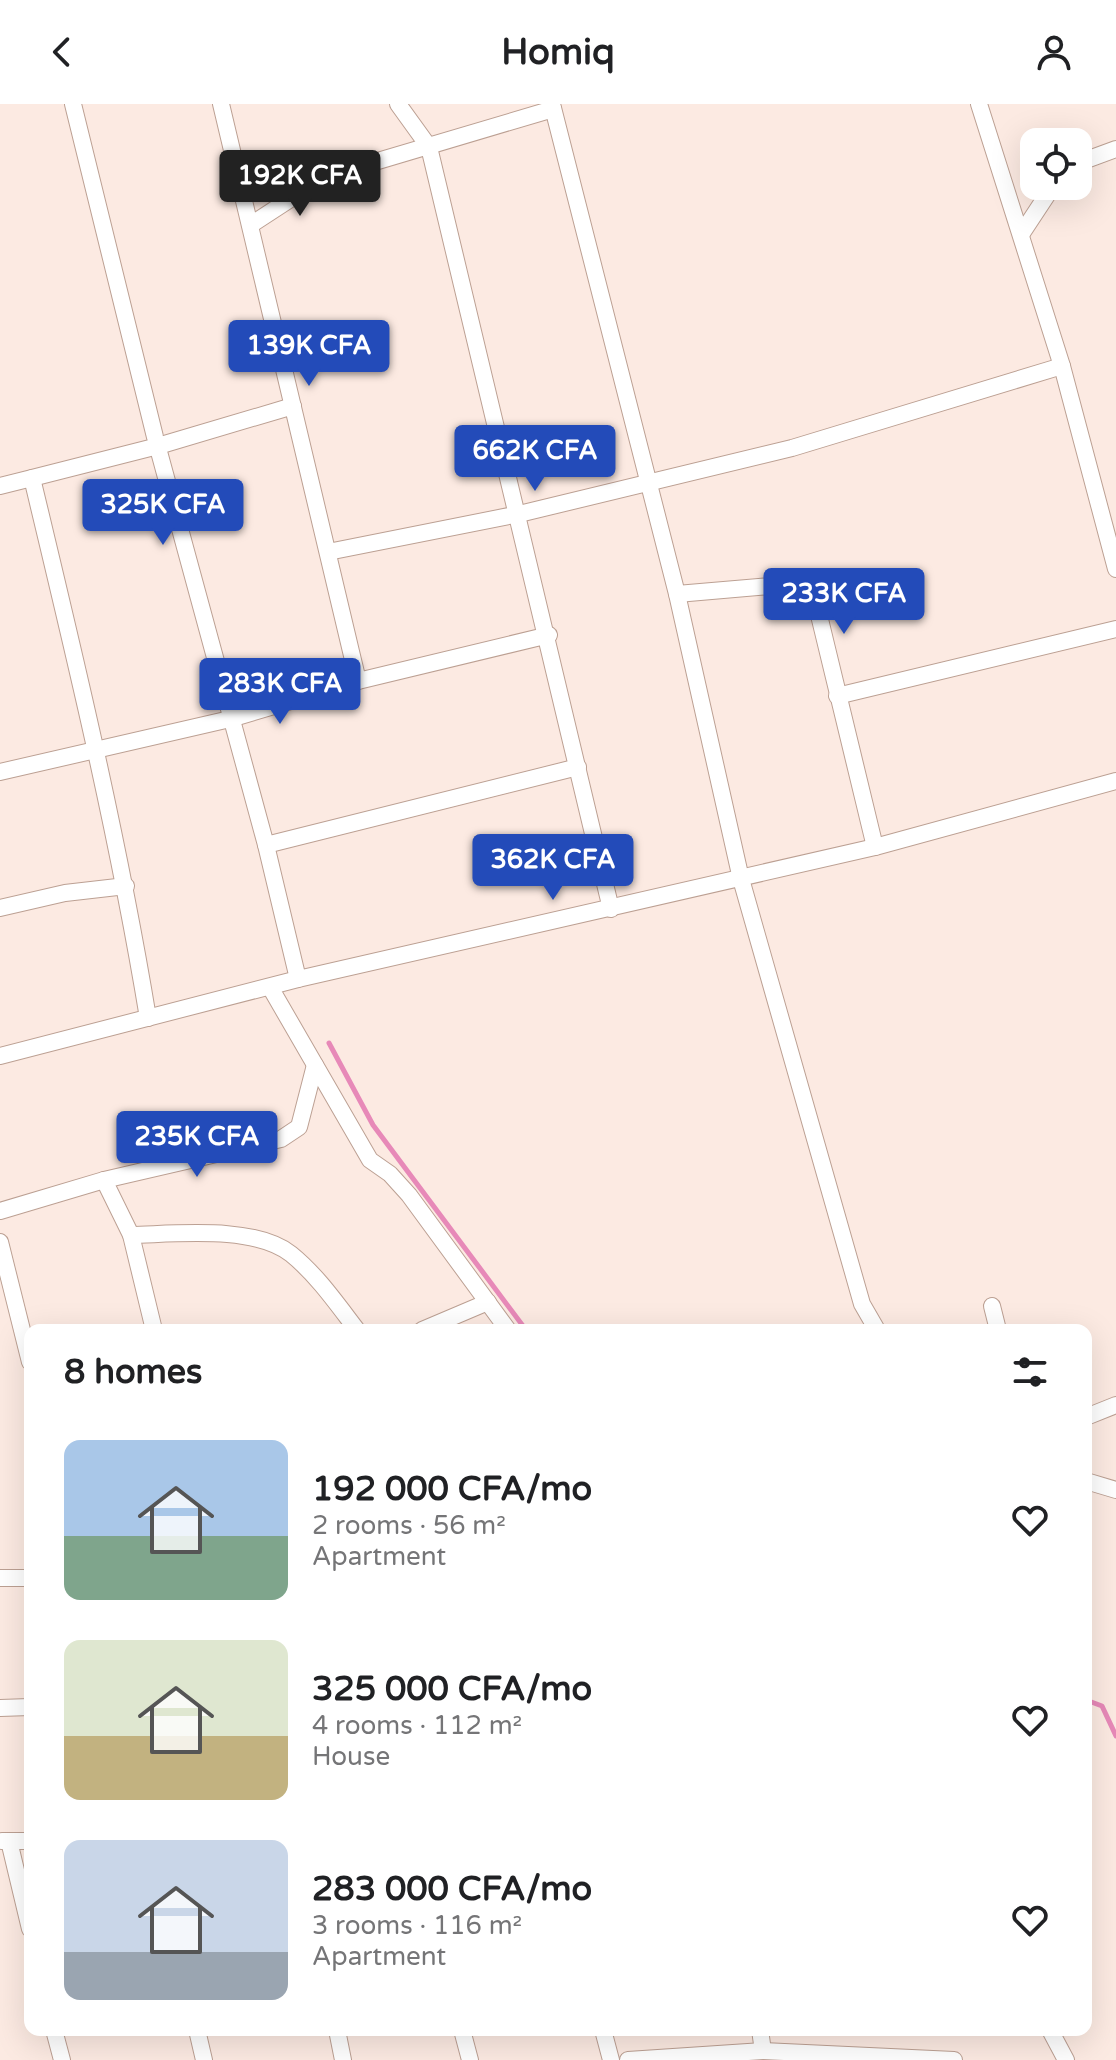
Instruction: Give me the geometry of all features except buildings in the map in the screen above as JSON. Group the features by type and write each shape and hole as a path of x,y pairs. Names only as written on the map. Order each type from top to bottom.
{"street":[{"path":"73,104 158,446 266,845 298,979"},
{"path":"221,104 252,224 358,681"},
{"path":"398,104 429,147 549,635 611,909"},
{"path":"979,104 1062,366 1116,569"},
{"path":"252,224 324,177 429,147 552,106 677,594 741,879 862,1304 874,1324"},
{"path":"1092,158 1116,149"},
{"path":"237,164 324,177"},
{"path":"1022,233 1044,200"},
{"path":"328,552 519,514 792,448 1062,366"},
{"path":"0,486 158,446 293,406"},
{"path":"32,478 97,748 126,886 148,1018"},
{"path":"677,594 782,585 802,591 817,607 875,847"},
{"path":"837,696 1116,629"},
{"path":"0,772 230,719 358,681 549,635"},
{"path":"266,845 578,767"},
{"path":"0,1056 298,979 875,847 1116,781"},
{"path":"0,908 65,893 126,886"},
{"path":"270,987 370,1160 390,1174 409,1195 504,1324"},
{"path":"0,1211 104,1180 281,1139 293,1133 302,1120 315,1065"},
{"path":"104,1180 131,1235 153,1324"},
{"path":"131,1235 212,1233 240,1236 282,1249 325,1289 352,1324"},
{"path":"0,1242 24,1338"},
{"path":"436,1324 488,1302"},
{"path":"992,1306 996,1324"},
{"path":"1092,1415 1116,1405"},
{"path":"1092,1483 1116,1490"},
{"path":"0,1578 24,1578"},
{"path":"0,1708 24,1707"},
{"path":"4,1841 24,1909"},
{"path":"56,2036 62,2060"},
{"path":"198,2036 204,2060"},
{"path":"338,2036 343,2060"},
{"path":"464,2036 470,2060"},
{"path":"605,2036 611,2060"},
{"path":"761,2036 763,2051"},
{"path":"1053,2036 1066,2060"},
{"path":"628,2060 763,2051 954,2060"}],"waterway":[{"path":"329,1043 373,1125 522,1324"},
{"path":"1092,1702 1102,1706 1116,1736"}]}
